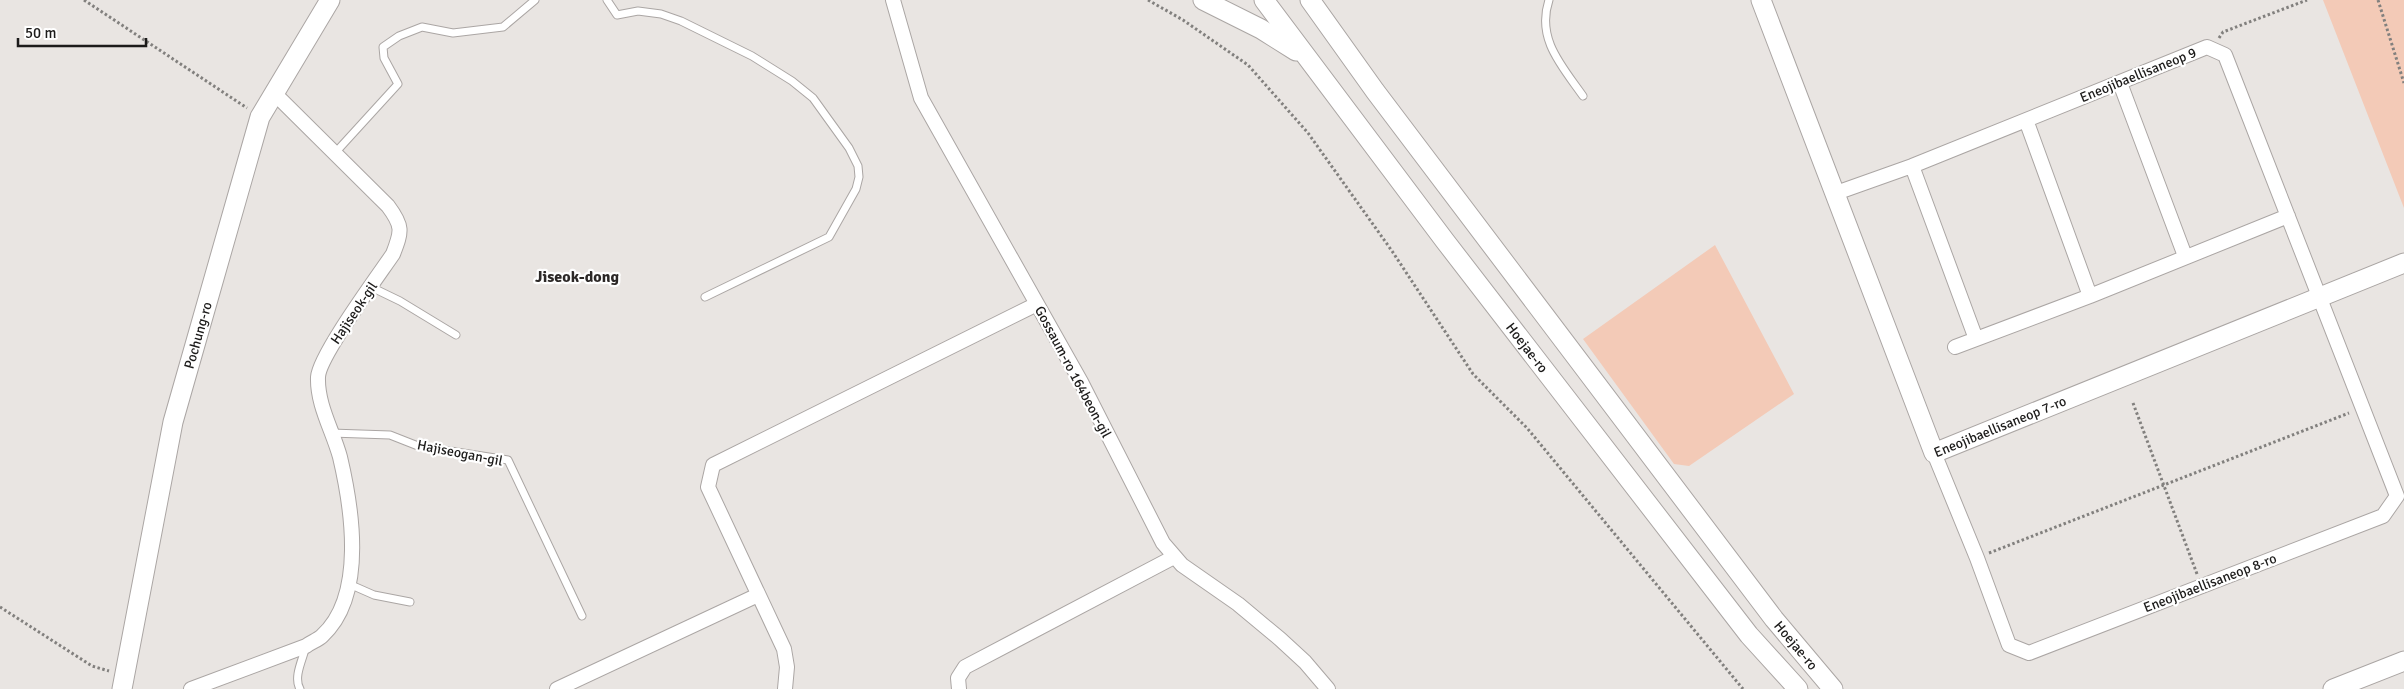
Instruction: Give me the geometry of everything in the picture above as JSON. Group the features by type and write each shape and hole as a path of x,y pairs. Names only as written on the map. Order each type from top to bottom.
{"main road":[{"name":"Pochung-ro","path":"123,682 173,422 260,117 273,92 330,0"},
{"path":"1203,0 1261,29 1304,55"},
{"name":"Hoejae-ro","path":"1264,0 1304,55 1749,635 1798,689"},
{"name":"Hoejae-ro","path":"1310,0 1375,91 1756,595 1833,689"},
{"name":"Eneojibaellisaneop 7-ro","path":"1761,0 1934,453 2404,263"},
{"path":"2333,689 2404,662"}],"street":[{"name":"Gossaum-ro 164beon-gil","path":"893,0 922,98 1081,382 1151,522 1174,557 1182,565 1238,604 1280,639 1305,662 1328,689"},
{"name":"Eneojibaellisaneop 9","path":"1836,193 1912,166 2207,47 2225,55 2318,298"},
{"path":"2120,83 2185,256"},
{"name":"Hajiseok-gil","path":"191,689 306,646 322,636 341,609 348,584 352,548 350,508 340,456 322,402 318,375 328,352 393,254 400,237 401,226 388,206 273,92"},
{"path":"2026,120 2090,296"},
{"path":"1912,166 1976,339"},
{"path":"1955,347 2090,296 2288,216"},
{"name":"Eneojibaellisaneop 8-ro","path":"1934,453 1977,558 2009,645 2029,653 2384,516 2397,496 2318,298"},
{"path":"786,689 787,667 785,654 708,487 713,465 1037,304"},
{"path":"960,689 958,678 965,667 1174,557"},
{"path":"558,689 758,595"}],"lane":[{"path":"335,153 398,84 388,69 382,53 383,47 390,41 422,27 453,34 503,27 535,0"},
{"path":"607,0 617,16 638,11 661,14 681,21 752,56 792,81 813,98 849,148 858,166 860,177 856,189 829,236 705,297"},
{"path":"1549,0 1544,21 1548,42 1583,96"},
{"path":"371,287 400,301 456,336"},
{"name":"Hajiseogan-gil","path":"331,433 390,436 418,446 508,460 582,616"},
{"path":"348,584 374,595 410,602"},
{"path":"300,689 297,684 298,674 306,646"}],"path":[{"path":"84,0 260,117"},
{"path":"1148,0 1183,20 1248,65 1308,133 1392,252 1473,374 1527,428 1743,689"},
{"path":"2212,49 2223,32 2307,0"},
{"path":"2378,0 2404,83"},
{"path":"2133,403 2202,586"},
{"path":"1977,558 2362,408"},
{"path":"0,606 92,666 123,682"}],"shaded area":[{"path":"2323,0 2404,0 2404,208"},
{"path":"1715,245 1794,394 1689,466 1674,464 1583,339"}],"district":[{"name":"Jiseok-dong","path":"577,277"}]}
